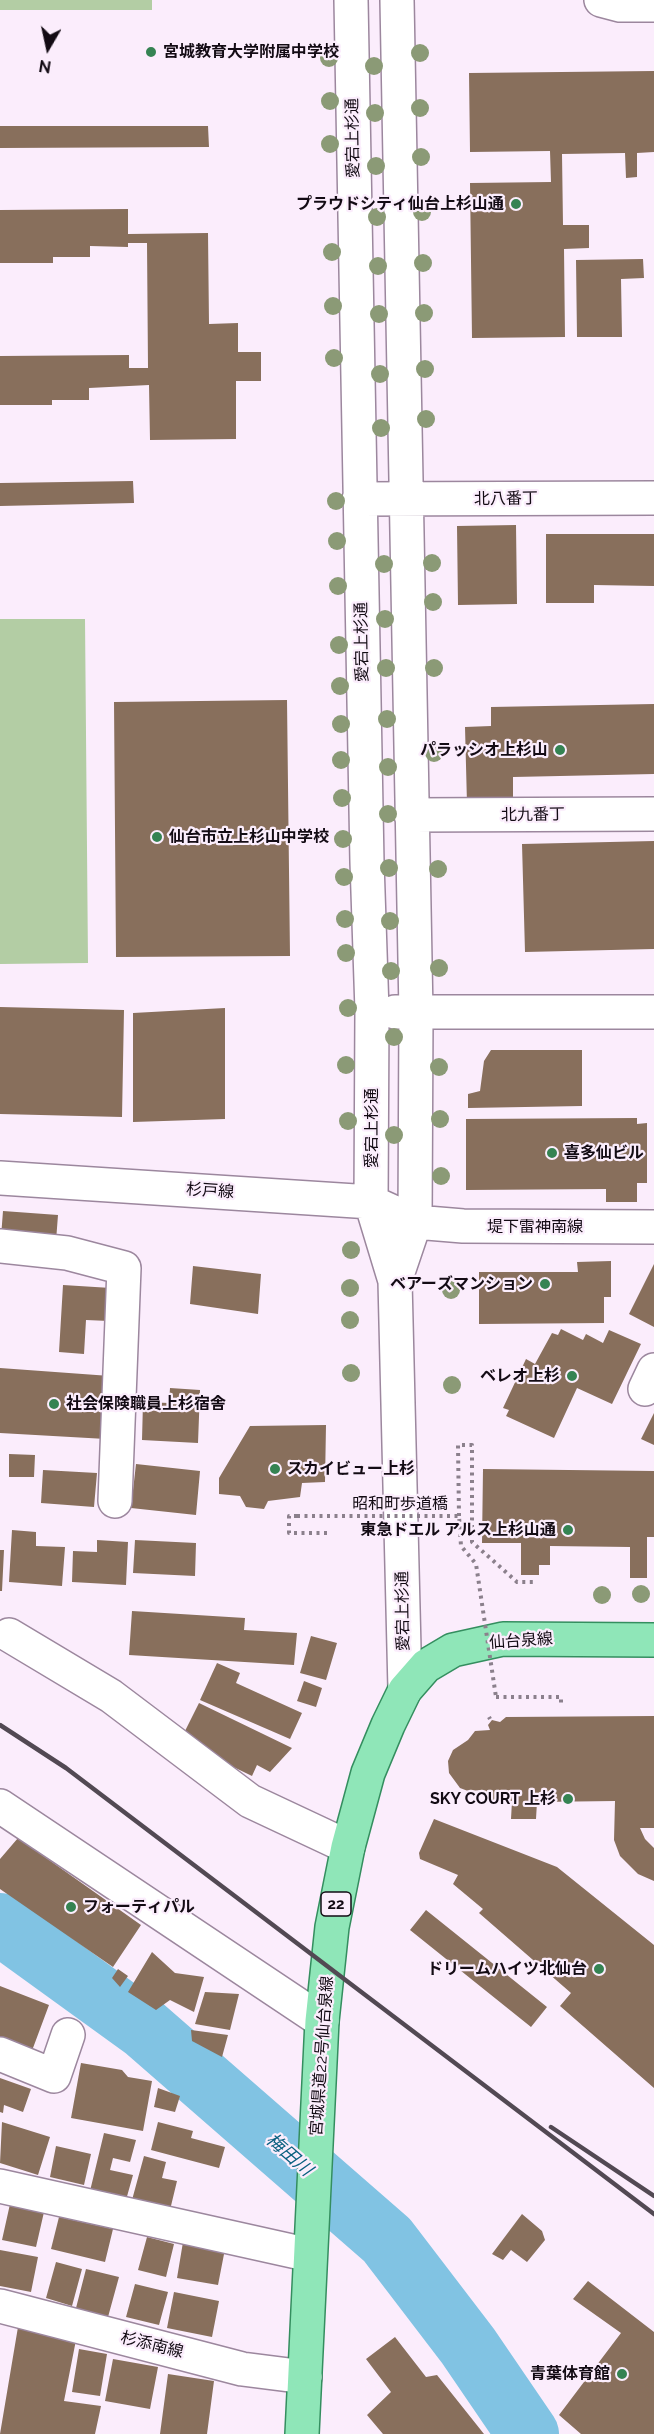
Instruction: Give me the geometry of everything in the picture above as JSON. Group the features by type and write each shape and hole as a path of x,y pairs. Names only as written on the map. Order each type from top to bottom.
{"main road":[{"name":"仙台泉線","path":"405,1690 426,1666 453,1650 503,1639 654,1640"},
{"name":"宮城県道22号仙台泉線","path":"302,2434 322,2021 332,1927 348,1847 369,1773 405,1690"}],"street":[{"name":"愛宕上杉通","path":"351,0 359,499 372,1011 371,1202 395,1281 405,1690"},
{"name":"愛宕上杉通","path":"395,1281 415,1222 416,1013 397,0"},
{"path":"601,0 620,5 654,5"},
{"name":"北八番丁","path":"359,499 654,498"},
{"name":"北九番丁","path":"411,815 654,814"},
{"path":"372,1011 416,1013 654,1012"},
{"name":"杉戸線","path":"0,1178 371,1202 415,1222"},
{"name":"堤下雷神南線","path":"415,1222 463,1226 654,1227"},
{"path":"0,1246 67,1253 124,1268 115,1501"},
{"path":"9,1635 111,1696 250,1801 348,1847"},
{"path":"0,1806 322,2021"},
{"path":"0,2054 54,2076 68,2035"},
{"path":"0,2186 310,2255"},
{"name":"杉添南線","path":"0,2306 242,2369 305,2377"}],"path":[{"path":"459,1514 459,1445 472,1445 472,1542 517,1582 537,1582"},
{"name":"昭和町歩道橋","path":"329,1533 289,1533 289,1516 459,1514 461,1546 476,1564 496,1697 561,1697 561,1706"}],"green space":[{"path":"0,0 152,0 152,10 0,10"},
{"path":"0,619 85,619 88,963 0,964"}],"building":[{"name":"プラウドシティ仙台上杉山通","path":"654,71 654,152 637,153 637,177 626,178 625,153 562,154 563,225 589,225 589,248 564,249 565,337 472,338 470,183 551,182 550,151 470,152 469,73"},
{"path":"0,126 208,126 209,147 0,148"},
{"path":"128,209 128,234 208,233 209,324 238,323 238,352 261,352 261,381 236,381 236,439 150,440 149,385 89,388 89,400 52,400 52,405 0,405 0,356 129,355 129,368 148,368 147,243 128,243 128,247 90,246 90,257 53,257 53,263 0,263 0,210"},
{"path":"643,259 644,278 621,279 622,337 577,337 576,260"},
{"path":"133,481 134,503 0,506 0,483"},
{"path":"516,525 517,604 458,605 457,526"},
{"path":"546,534 654,534 654,586 594,585 594,603 546,603"},
{"path":"287,700 290,956 116,957 114,702"},
{"name":"パラッシオ上杉山","path":"654,704 654,774 513,777 513,803 467,804 465,727 491,726 491,707"},
{"path":"654,841 654,949 525,952 522,844"},
{"path":"0,1007 124,1010 122,1117 0,1114"},
{"path":"225,1008 225,1119 133,1122 133,1013"},
{"path":"491,1050 582,1050 582,1106 468,1108 468,1094 480,1091 484,1061"},
{"name":"喜多仙ビル","path":"637,1118 637,1124 647,1123 647,1183 637,1183 637,1202 606,1202 606,1189 466,1190 466,1119"},
{"path":"3,1211 58,1215 56,1241 1,1237"},
{"name":"ベアーズマンション","path":"611,1261 611,1297 604,1297 604,1323 479,1324 479,1272 578,1272 577,1262"},
{"path":"654,1264 654,1327 629,1314"},
{"path":"193,1266 261,1274 258,1314 190,1304"},
{"path":"63,1285 111,1288 109,1321 86,1320 84,1354 59,1352"},
{"name":"ベレオ上杉","path":"561,1329 583,1340 586,1334 603,1343 609,1330 641,1344 612,1404 577,1388 554,1438 506,1416 509,1410 503,1408 526,1359 535,1364 552,1333 558,1335"},
{"name":"社会保険職員上杉宿舎","path":"0,1368 110,1376 106,1439 0,1433"},
{"path":"170,1388 200,1390 198,1443 142,1440 143,1402 169,1403"},
{"path":"654,1413 654,1445 641,1439"},
{"name":"スカイビュー上杉","path":"326,1425 325,1482 302,1483 300,1497 268,1501 264,1509 246,1507 240,1496 219,1494 219,1478 250,1426"},
{"path":"9,1454 35,1455 34,1477 9,1477"},
{"path":"136,1464 200,1471 196,1515 131,1508"},
{"name":"東急ドエル アルス上杉山通","path":"483,1469 654,1471 654,1537 647,1537 647,1578 630,1578 630,1547 550,1546 550,1565 539,1565 539,1575 521,1575 521,1543 482,1543"},
{"path":"43,1470 97,1473 94,1507 41,1503"},
{"path":"12,1530 36,1532 36,1546 65,1547 62,1586 9,1582"},
{"path":"97,1540 128,1542 126,1585 72,1582 73,1551 97,1552"},
{"path":"135,1540 196,1543 195,1576 133,1573"},
{"path":"0,1550 4,1550 2,1591 0,1591"},
{"path":"132,1611 245,1618 244,1630 297,1633 294,1665 129,1655"},
{"path":"311,1636 337,1643 326,1680 300,1673"},
{"path":"217,1663 240,1673 236,1683 302,1713 290,1739 200,1700"},
{"path":"304,1681 322,1688 316,1707 297,1701"},
{"path":"199,1703 292,1748 270,1772 257,1765 252,1776 180,1741"},
{"name":"SKY COURT 上杉","path":"654,1716 654,1828 640,1828 645,1839 654,1848 654,1881 638,1874 620,1856 614,1840 615,1801 537,1802 536,1819 511,1819 512,1801 484,1801 482,1790 468,1791 460,1788 449,1773 448,1761 453,1750 468,1740 475,1731 490,1730 488,1725 492,1720 500,1722 506,1717"},
{"name":"ドリームハイツ北仙台","path":"434,1819 557,1867 654,1945 654,2088 560,2006 571,1993 479,1913 483,1909 453,1884 458,1875 420,1859 419,1853"},
{"name":"フォーティパル","path":"18,1838 141,1925 113,1967 0,1889 0,1859"},
{"path":"426,1910 547,2007 531,2027 410,1930"},
{"path":"152,1952 175,1973 204,1977 194,2012 170,2000 156,2010 128,1992"},
{"path":"118,1969 128,1976 120,1987 112,1978"},
{"path":"0,1986 49,2005 30,2056 0,2045"},
{"path":"205,1992 239,1994 230,2030 195,2024"},
{"path":"191,2030 228,2035 222,2057 192,2041"},
{"path":"81,2063 122,2070 128,2077 152,2081 143,2131 71,2118"},
{"path":"0,2078 31,2089 23,2112 4,2105 3,2113 0,2112"},
{"path":"158,2088 180,2096 175,2112 154,2107"},
{"path":"2,2122 50,2137 38,2175 0,2163"},
{"path":"158,2122 193,2131 191,2138 225,2147 219,2168 151,2150"},
{"path":"104,2133 136,2140 130,2162 113,2158 110,2170 133,2175 126,2200 90,2191"},
{"path":"56,2146 91,2154 84,2185 50,2177"},
{"path":"144,2156 166,2162 162,2178 177,2181 170,2210 132,2200"},
{"path":"10,2204 44,2212 36,2247 2,2240"},
{"path":"522,2214 542,2231 545,2240 527,2262 511,2250 503,2260 492,2254"},
{"path":"59,2217 113,2229 105,2262 51,2249"},
{"path":"147,2237 174,2244 166,2277 138,2270"},
{"path":"183,2242 225,2249 218,2285 177,2278"},
{"path":"0,2250 38,2257 31,2292 0,2286"},
{"path":"56,2262 82,2269 72,2306 46,2298"},
{"path":"86,2269 119,2277 108,2317 76,2308"},
{"name":"青葉体育館","path":"588,2281 654,2332 654,2434 581,2434 559,2415 621,2333 573,2299"},
{"path":"135,2284 168,2292 159,2325 126,2317"},
{"path":"174,2292 219,2301 212,2337 167,2328"},
{"path":"18,2327 76,2340 64,2401 101,2406 95,2434 0,2434"},
{"path":"395,2337 426,2377 437,2375 484,2434 383,2434 367,2415 391,2392 366,2359"},
{"path":"79,2349 107,2354 100,2396 72,2392"},
{"path":"113,2359 158,2367 150,2409 105,2401"},
{"path":"168,2374 214,2381 207,2434 160,2434"}],"waterway":[{"name":"梅田川","path":"0,1924 145,2029 387,2240 468,2346 528,2434"}],"railway":[{"path":"0,1725 66,1768 654,2214"},
{"path":"551,2127 654,2196"}],"place":[{"name":"宮城教育大学附属中学校","path":"151,52"},
{"name":"プラウドシティ仙台上杉山通","path":"516,204"},
{"name":"パラッシオ上杉山","path":"560,750"},
{"name":"仙台市立上杉山中学校","path":"157,837"},
{"name":"喜多仙ビル","path":"552,1153"},
{"name":"ベアーズマンション","path":"545,1284"},
{"name":"ベレオ上杉","path":"572,1376"},
{"name":"社会保険職員上杉宿舎","path":"54,1404"},
{"name":"スカイビュー上杉","path":"275,1469"},
{"name":"東急ドエル アルス上杉山通","path":"568,1530"},
{"name":"SKY COURT 上杉","path":"568,1799"},
{"name":"フォーティパル","path":"71,1907"},
{"name":"ドリームハイツ北仙台","path":"599,1969"},
{"name":"青葉体育館","path":"622,2374"}]}
